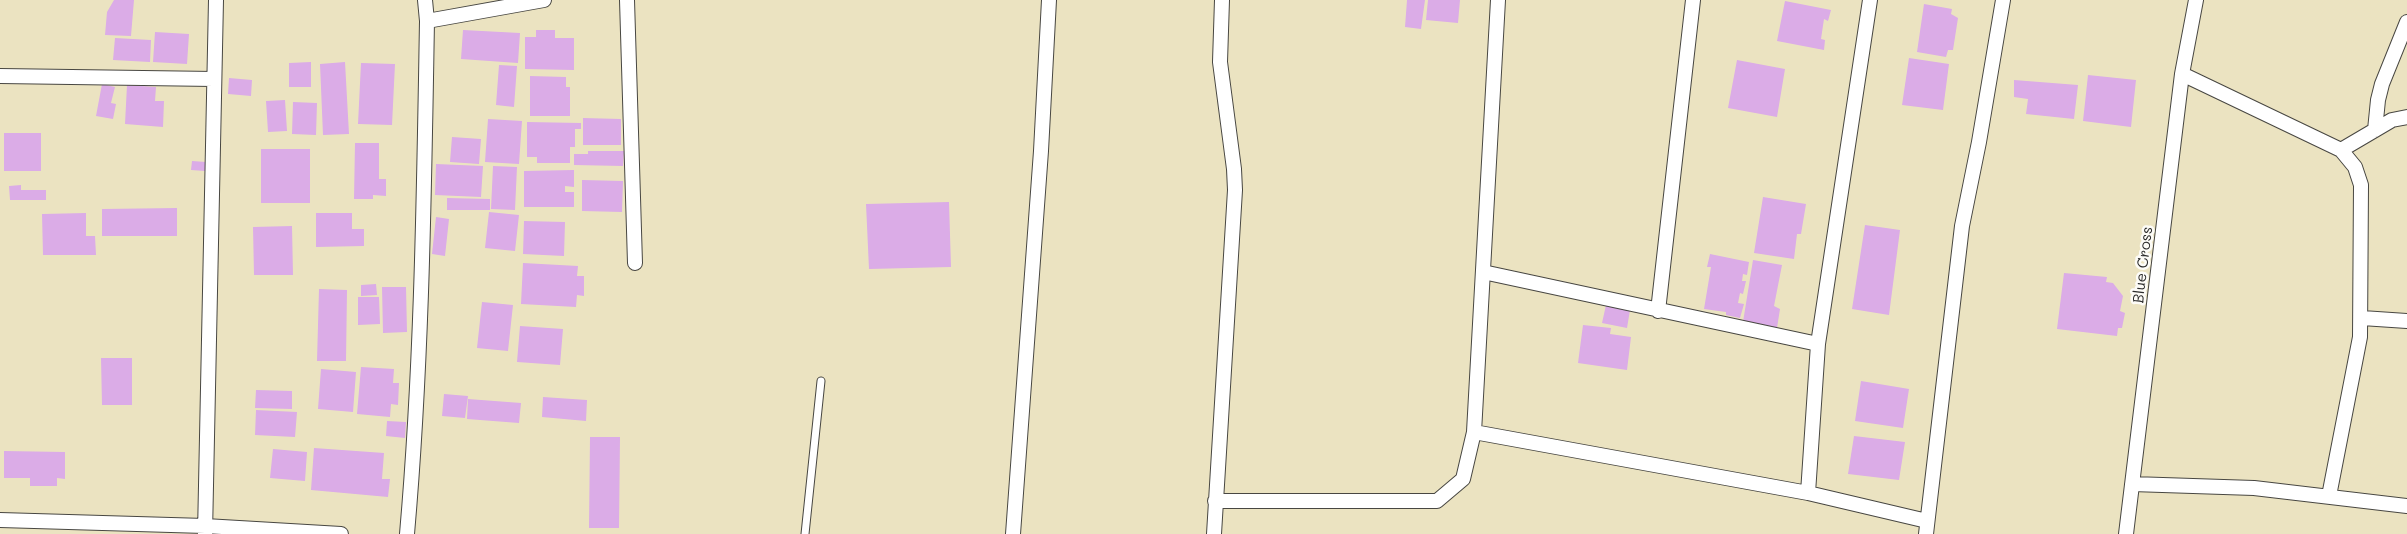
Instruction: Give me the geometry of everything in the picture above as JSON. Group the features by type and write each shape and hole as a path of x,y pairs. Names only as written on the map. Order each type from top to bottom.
{"street":[{"path":"205,530 216,0"},
{"path":"407,534 417,422 422,304 427,21 425,0"},
{"path":"427,21 544,0"},
{"path":"627,0 635,262"},
{"path":"1013,534 1041,151 1049,0"},
{"path":"1214,534 1235,190 1220,62 1222,0"},
{"path":"1215,501 1438,501 1463,479 1474,432 1498,0"},
{"path":"1658,312 1692,0"},
{"path":"1808,492 1818,344 1870,0"},
{"path":"1474,432 1808,492 1927,528 1962,226 1981,132 2003,0"},
{"name":"Blue Cross","path":"2126,534 2182,74 2196,0"},
{"path":"2375,130 2378,100 2382,84 2407,22"},
{"path":"2182,74 2341,150 2355,167 2361,185 2362,318 2329,496"},
{"path":"0,76 214,78"},
{"path":"2341,150 2392,120 2407,117"},
{"path":"1483,272 1658,312 1818,344"},
{"path":"2362,318 2407,321"},
{"path":"2132,484 2254,488 2407,506"},
{"path":"0,520 205,530 341,534"}],"lane":[{"path":"805,534 821,381"}],"building":[{"path":"114,0 134,0 131,36 105,35 107,12"},
{"path":"1407,0 1425,0 1421,29 1405,27"},
{"path":"1428,0 1460,0 1458,23 1426,20"},
{"path":"1785,1 1831,10 1828,21 1824,19 1821,39 1825,40 1824,50 1777,41"},
{"path":"1924,4 1952,9 1951,14 1958,18 1953,50 1948,50 1946,57 1917,52"},
{"path":"463,30 520,33 518,63 461,59"},
{"path":"536,30 555,30 555,38 574,38 574,70 525,69 525,37 536,37"},
{"path":"155,32 189,34 187,64 153,62"},
{"path":"115,38 151,40 150,62 113,60"},
{"path":"1909,58 1949,64 1943,110 1902,105"},
{"path":"1737,60 1785,69 1777,117 1728,108"},
{"path":"311,62 311,87 289,87 289,63"},
{"path":"345,62 349,134 323,135 320,64"},
{"path":"361,63 395,64 392,125 358,124"},
{"path":"499,65 517,66 514,107 496,105"},
{"path":"2088,75 2136,80 2131,127 2083,121"},
{"path":"530,76 566,77 566,87 570,87 570,116 530,116"},
{"path":"229,78 252,80 251,96 228,94"},
{"path":"2014,80 2078,85 2074,119 2026,114 2028,99 2014,97"},
{"path":"102,84 115,87 111,103 116,104 113,119 96,116"},
{"path":"127,85 156,87 155,101 164,101 163,127 125,124"},
{"path":"285,100 287,131 268,132 266,101"},
{"path":"293,102 317,103 316,135 292,134"},
{"path":"583,118 621,119 621,145 583,145"},
{"path":"488,119 522,121 519,164 485,162"},
{"path":"527,122 581,123 581,129 575,129 575,147 570,147 570,163 537,163 537,157 527,157"},
{"path":"4,133 41,133 41,171 4,171"},
{"path":"452,137 481,139 479,164 450,162"},
{"path":"355,143 379,143 379,179 386,179 386,196 373,195 373,199 354,199"},
{"path":"261,149 310,149 310,203 261,203"},
{"path":"588,151 624,151 623,166 574,165 574,154 588,154"},
{"path":"192,161 206,162 205,171 191,170"},
{"path":"436,164 483,166 481,197 435,195"},
{"path":"493,166 517,167 515,210 491,209"},
{"path":"574,170 574,187 565,186 565,192 574,192 574,207 524,207 524,171"},
{"path":"582,180 623,181 622,212 582,211"},
{"path":"21,185 21,190 46,190 46,200 10,200 9,186"},
{"path":"1763,197 1806,204 1801,234 1797,234 1794,259 1754,253"},
{"path":"447,198 490,199 490,210 447,210"},
{"path":"949,202 951,267 869,269 866,204"},
{"path":"177,208 177,236 102,236 102,209"},
{"path":"489,212 519,215 515,251 485,248"},
{"path":"86,213 86,236 95,236 96,255 43,255 42,214"},
{"path":"316,213 352,213 352,229 364,229 364,246 316,247"},
{"path":"436,217 449,219 445,256 432,254"},
{"path":"524,221 565,222 564,256 523,254"},
{"path":"1865,225 1900,230 1889,315 1852,309"},
{"path":"292,226 293,275 254,275 253,227"},
{"path":"1710,254 1749,262 1747,275 1743,274 1742,281 1746,281 1743,294 1740,293 1738,303 1744,304 1740,318 1726,315 1726,312 1704,309 1711,267 1707,267"},
{"path":"1753,260 1782,265 1774,306 1780,309 1777,328 1743,322"},
{"path":"523,263 578,266 577,276 584,276 584,296 577,295 576,307 521,304"},
{"path":"2064,273 2107,277 2106,282 2113,283 2123,296 2120,311 2125,313 2122,328 2118,328 2117,336 2057,329"},
{"path":"376,284 377,295 361,296 361,285"},
{"path":"382,287 406,287 407,332 383,333"},
{"path":"319,289 347,290 346,361 317,361"},
{"path":"358,297 379,297 380,324 358,325"},
{"path":"482,302 513,305 508,351 477,348"},
{"path":"1606,305 1630,310 1627,328 1602,323"},
{"path":"1583,325 1611,328 1610,334 1631,337 1627,370 1578,363"},
{"path":"520,326 563,329 560,365 517,362"},
{"path":"101,358 132,358 132,405 102,405"},
{"path":"361,367 394,369 393,383 399,383 398,405 391,404 390,417 357,414"},
{"path":"321,369 356,372 353,412 318,409"},
{"path":"1861,381 1909,389 1903,428 1855,421"},
{"path":"256,390 292,391 292,409 255,408"},
{"path":"444,394 468,396 465,418 442,416"},
{"path":"543,397 587,400 586,421 542,417"},
{"path":"468,399 521,403 519,423 467,419"},
{"path":"256,410 297,412 295,437 255,435"},
{"path":"387,421 406,422 405,438 386,436"},
{"path":"1854,436 1905,442 1899,480 1848,474"},
{"path":"590,437 620,437 619,528 589,528"},
{"path":"314,448 384,453 382,479 390,479 388,497 311,490"},
{"path":"273,449 307,452 305,481 270,478"},
{"path":"4,451 65,452 65,479 57,478 57,486 30,486 30,478 4,478"}]}
